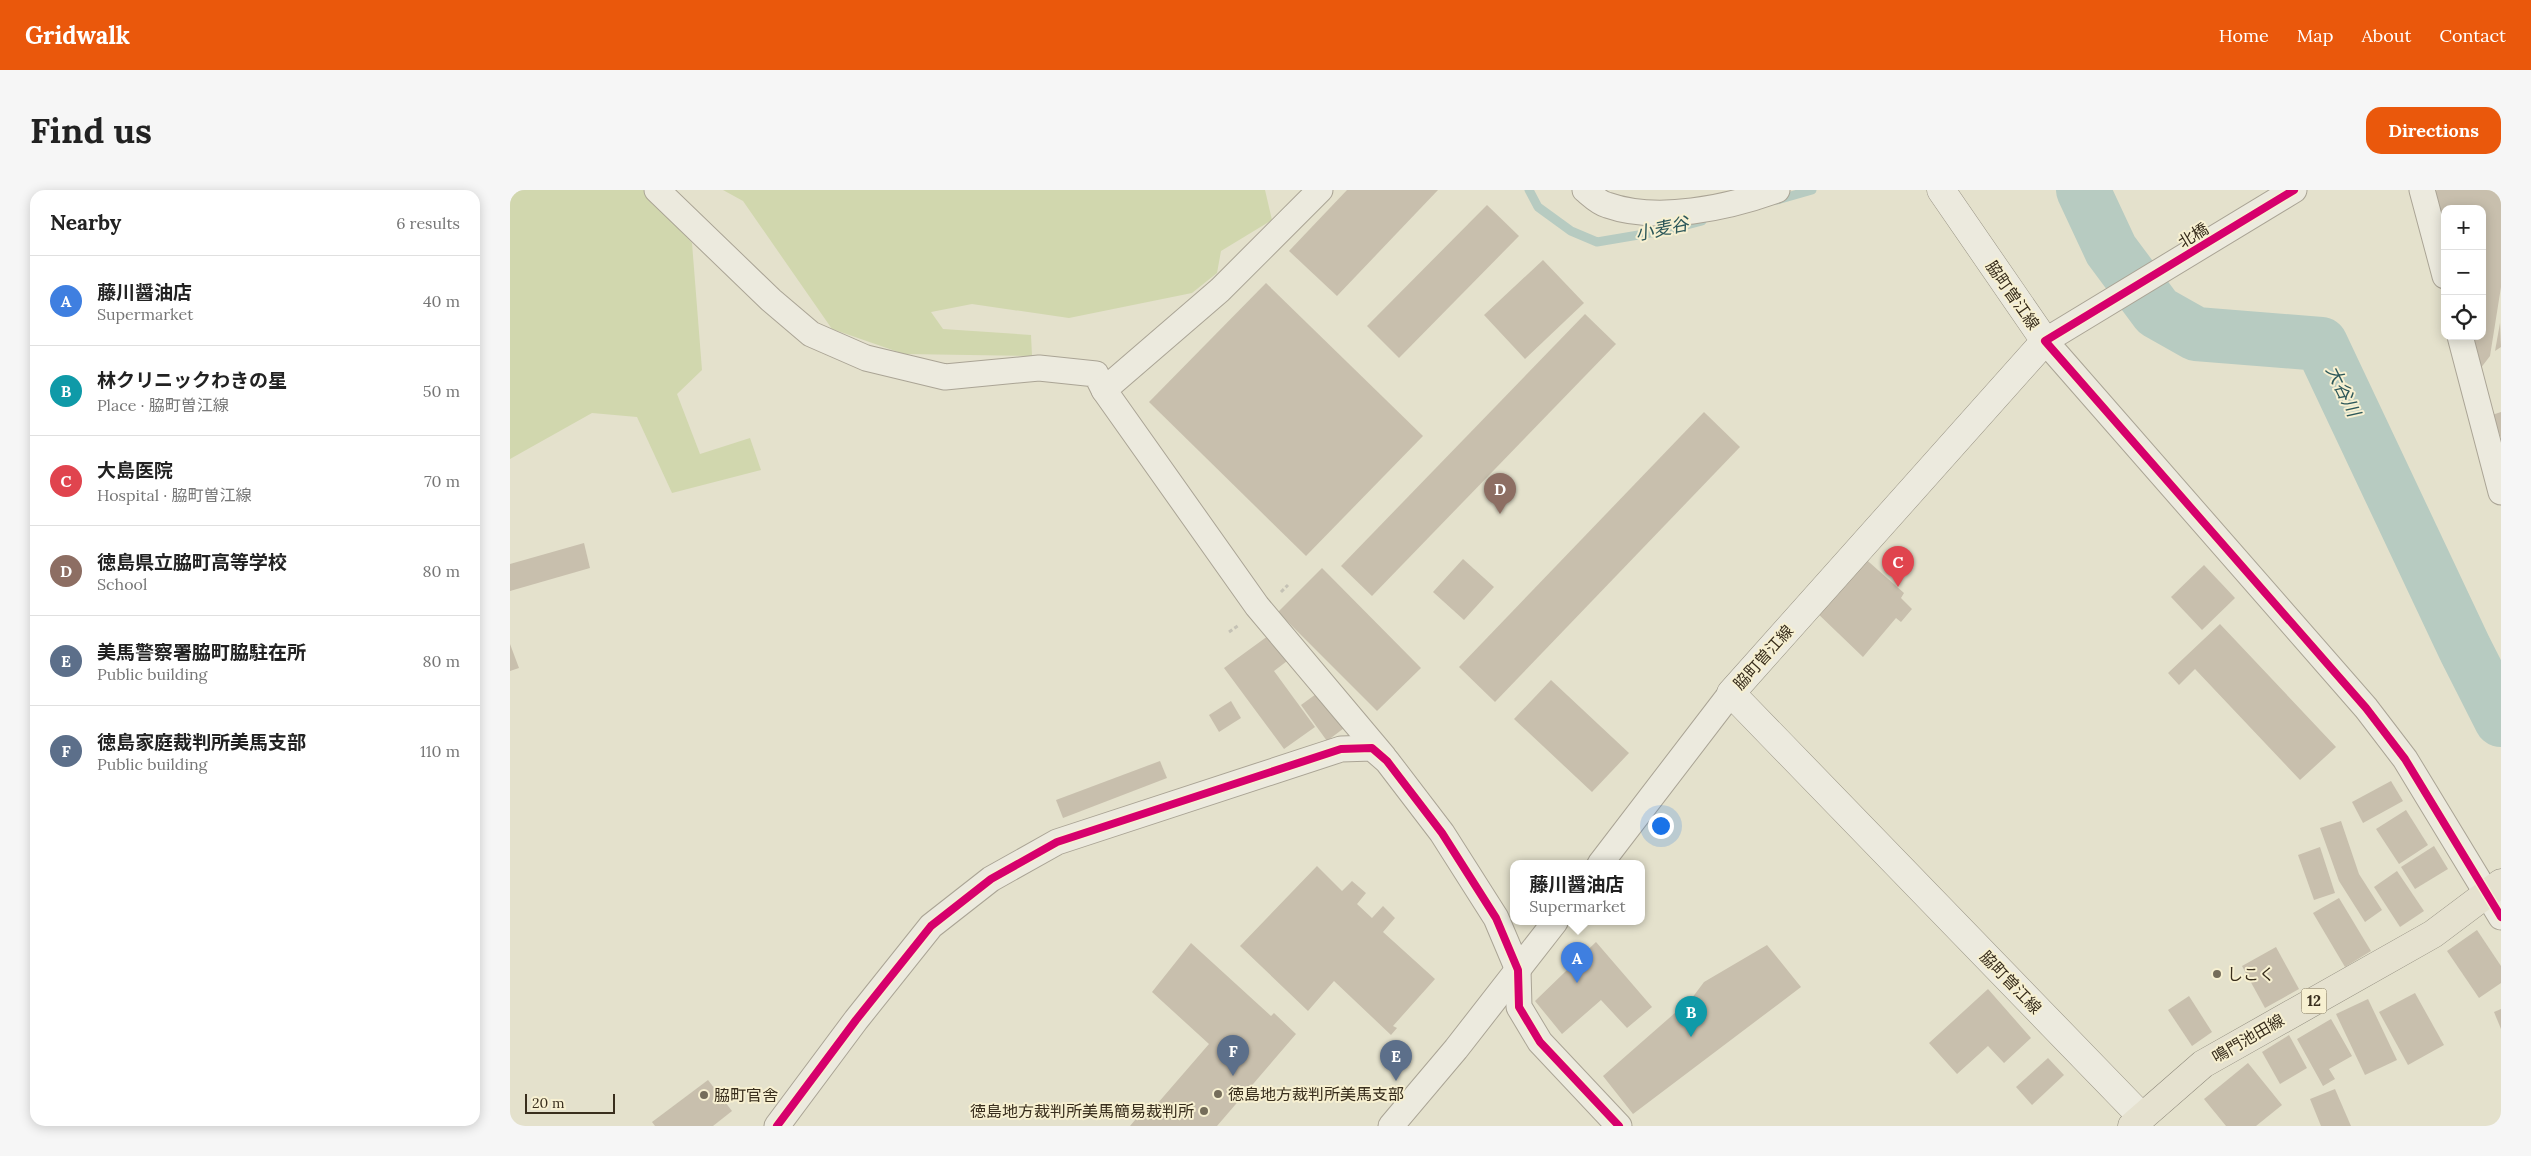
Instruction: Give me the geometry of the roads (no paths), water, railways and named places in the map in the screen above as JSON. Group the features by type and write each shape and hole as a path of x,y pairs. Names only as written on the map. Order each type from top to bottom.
{"main road":[{"name":"脇町曽江線","path":"1941,190 2045,341 1731,693 2136,1121"},
{"name":"鳴門池田線","path":"2136,1121 2203,1064 2433,934 2494,888"}],"street":[{"path":"657,190 771,300 811,334 866,358 945,377 1039,368 1096,374 1104,390 1257,606 1387,761 1442,833 1496,918 1518,970 1519,1007 1540,1042 1620,1126"},
{"path":"1104,390 1220,290 1320,190"},
{"path":"1584,190 1605,205 1645,214 1681,212 1751,199 1777,190"},
{"name":"北橋","path":"2045,341 2294,190"},
{"path":"2422,190 2441,261"},
{"path":"2461,340 2501,492"},
{"path":"2045,341 2366,708 2405,759 2494,888 2501,917"},
{"path":"1603,860 1731,693"},
{"path":"777,1126 856,1020 931,926 991,879 1057,842 1341,749 1372,748 1387,761"},
{"path":"1391,1126 1553,925"}],"waterway":[{"name":"小麦谷","path":"1529,190 1538,207 1571,231 1597,242 1668,230 1702,221"},
{"name":"小麦谷","path":"1777,200 1812,190"},
{"name":"大谷川","path":"2083,190 2111,250 2157,312 2196,334 2321,344 2465,649 2501,720"}],"place":[{"name":"徳島県立脇町高等学校","path":"1500,514"},
{"name":"大島医院","path":"1898,587"},
{"name":"しこく","path":"2217,974"},
{"name":"藤川醤油店","path":"1577,983"},
{"name":"林クリニックわきの星","path":"1691,1037"},
{"name":"徳島家庭裁判所美馬支部","path":"1233,1076"},
{"name":"美馬警察署脇町脇駐在所","path":"1396,1081"},
{"name":"徳島地方裁判所美馬支部","path":"1218,1094"},
{"name":"脇町官舎","path":"704,1095"},
{"name":"徳島地方裁判所美馬簡易裁判所","path":"1204,1111"}]}
